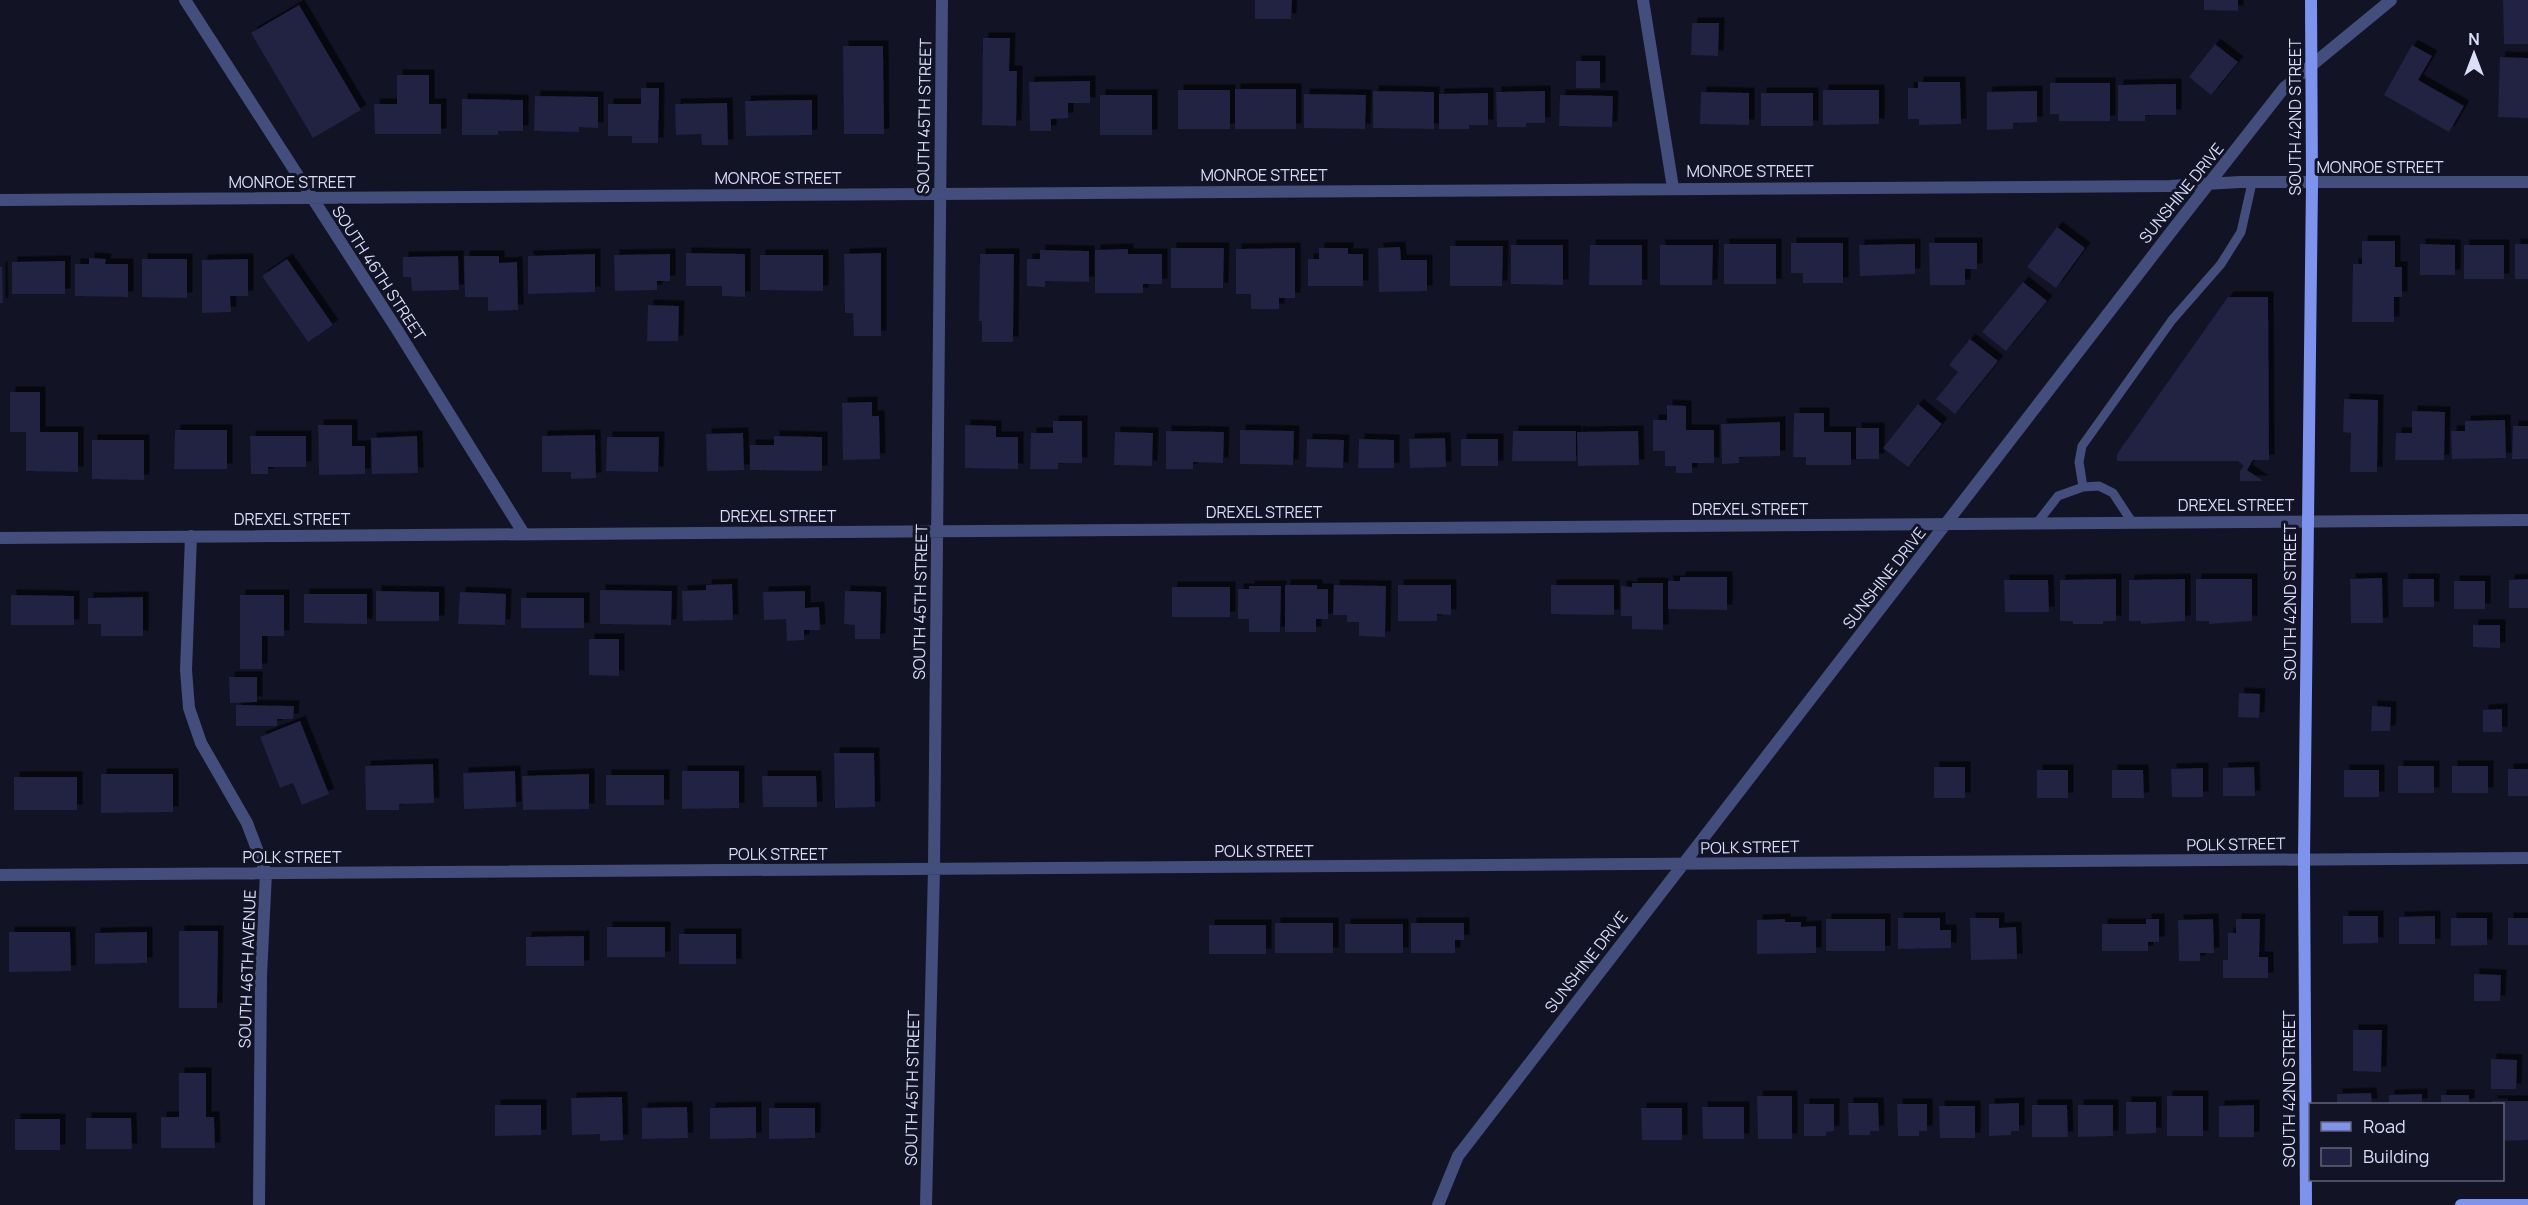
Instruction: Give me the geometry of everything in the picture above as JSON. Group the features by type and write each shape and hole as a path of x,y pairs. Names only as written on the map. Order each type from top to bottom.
{"street":[{"name":"SOUTH 46TH STREET","path":"185,0 524,534"},
{"name":"SOUTH 45TH STREET","path":"926,1205 934,869 942,0"},
{"path":"1643,0 1673,188"},
{"name":"SOUTH 42ND STREET","path":"2306,1205 2304,859 2312,184 2311,0"},
{"name":"SUNSHINE DRIVE","path":"1438,1205 1458,1156 2208,184 2229,162 2271,104 2311,65 2391,0"},
{"name":"MONROE STREET","path":"0,200 2252,183 2528,183"},
{"name":"DREXEL STREET","path":"0,538 2528,520"},
{"name":"SOUTH 46TH AVENUE","path":"191,537 186,670 189,708 201,743 247,823 266,873 261,976 259,1205"},
{"name":"POLK STREET","path":"0,876 2528,858"},
{"path":"2461,1205 2528,1204"}],"lane":[{"path":"2083,487 2079,462 2082,446 2172,320 2221,264 2241,232 2252,183"},
{"path":"2037,523 2058,496 2083,487 2099,486 2113,493 2132,522"}],"building":[{"path":"1255,0 1292,0 1291,19 1255,19"},
{"path":"2204,0 2238,0 2238,11 2204,10"},
{"path":"2503,0 2528,0 2528,44 2504,44"},
{"path":"299,5 361,110 313,138 251,33"},
{"path":"1692,23 1719,23 1718,56 1691,55"},
{"path":"983,38 1010,38 1009,71 1017,71 1016,126 982,125"},
{"path":"2215,44 2238,62 2211,95 2189,77"},
{"path":"2412,45 2432,56 2418,80 2464,106 2449,132 2384,95"},
{"path":"843,46 883,46 884,134 844,134"},
{"path":"2500,57 2528,58 2528,118 2498,117"},
{"path":"1576,61 1600,61 1600,88 1576,88"},
{"path":"397,75 429,75 429,104 441,104 441,134 375,134 374,104 397,104"},
{"path":"1090,81 1090,103 1068,103 1068,118 1051,119 1051,131 1030,131 1029,82"},
{"path":"1918,82 1960,82 1961,124 1919,125 1919,119 1908,119 1908,88 1918,88"},
{"path":"2050,83 2110,83 2110,121 2059,121 2059,114 2050,114"},
{"path":"2176,84 2176,115 2145,115 2145,121 2118,121 2118,85"},
{"path":"641,88 659,88 658,143 632,143 632,136 608,136 608,104 641,104"},
{"path":"1235,89 1296,89 1296,129 1235,129"},
{"path":"1178,90 1230,90 1230,129 1178,129"},
{"path":"1823,90 1879,90 1879,124 1823,125"},
{"path":"1373,91 1434,92 1434,129 1373,128"},
{"path":"1545,91 1545,123 1526,123 1526,127 1497,127 1496,92"},
{"path":"2037,91 2037,122 2013,123 2013,129 1987,130 1987,92"},
{"path":"1701,92 1749,93 1749,125 1700,124"},
{"path":"1488,93 1488,125 1469,125 1469,129 1439,129 1439,94"},
{"path":"1761,93 1813,93 1813,126 1761,126"},
{"path":"1304,94 1366,95 1365,129 1304,128"},
{"path":"1100,95 1152,95 1152,135 1100,135"},
{"path":"1560,95 1613,96 1612,127 1559,126"},
{"path":"535,96 598,97 598,128 579,127 579,132 534,131"},
{"path":"462,99 523,100 523,131 498,131 498,135 462,135"},
{"path":"812,100 812,135 746,136 745,101"},
{"path":"727,103 728,145 702,145 701,134 676,135 675,104"},
{"path":"2057,227 2085,248 2056,288 2027,267"},
{"path":"2362,241 2395,241 2395,267 2402,267 2402,297 2394,297 2394,322 2352,322 2353,264 2362,264"},
{"path":"1791,243 1843,243 1843,283 1803,283 1803,273 1791,273"},
{"path":"1929,243 1977,243 1977,269 1965,269 1965,285 1930,285"},
{"path":"1724,244 1776,244 1776,284 1724,284"},
{"path":"1915,244 1915,274 1860,276 1859,245"},
{"path":"2420,244 2455,245 2455,275 2420,275"},
{"path":"2515,244 2528,244 2528,279 2515,279"},
{"path":"1511,245 1563,245 1563,285 1511,284"},
{"path":"1590,245 1642,245 1642,285 1589,285"},
{"path":"1660,245 1713,245 1712,285 1660,285"},
{"path":"2464,245 2504,245 2504,279 2464,279"},
{"path":"1450,246 1503,246 1502,286 1450,286"},
{"path":"1400,247 1401,260 1427,260 1427,291 1379,292 1378,248"},
{"path":"1171,248 1224,248 1223,288 1171,288"},
{"path":"1295,248 1295,298 1279,298 1279,309 1251,309 1251,294 1236,294 1236,249"},
{"path":"1319,248 1348,248 1348,254 1363,254 1363,286 1308,286 1308,259 1319,259"},
{"path":"1128,249 1128,254 1162,254 1162,284 1143,284 1143,293 1095,293 1095,250"},
{"path":"1040,250 1089,251 1089,282 1045,281 1045,287 1027,286 1027,259 1040,259"},
{"path":"686,253 745,254 745,297 722,296 722,286 686,286"},
{"path":"881,253 881,336 854,336 853,313 845,313 844,254"},
{"path":"595,254 595,292 528,294 528,256"},
{"path":"670,254 670,281 657,281 657,290 615,291 614,255"},
{"path":"980,254 1014,254 1013,342 982,342 982,321 979,321"},
{"path":"760,255 823,255 823,291 760,290"},
{"path":"458,256 459,290 412,291 411,277 403,277 403,257"},
{"path":"464,256 499,256 499,263 517,262 518,310 488,311 488,297 465,297"},
{"path":"89,258 106,259 105,264 128,264 128,297 75,296 75,264 89,264"},
{"path":"142,259 187,259 187,298 142,297"},
{"path":"248,259 248,296 230,296 231,312 202,313 202,260"},
{"path":"287,259 333,325 308,342 262,276"},
{"path":"65,261 65,294 12,294 12,262"},
{"path":"0,267 2,267 3,303 0,303"},
{"path":"2023,282 2047,301 2006,351 1982,332"},
{"path":"2228,297 2268,297 2269,460 2253,460 2247,470 2263,481 2240,481 2240,471 2244,466 2238,461 2117,461 2117,454"},
{"path":"648,305 679,306 678,341 647,341"},
{"path":"1970,339 1998,361 1955,414 1936,399 1958,372 1949,365"},
{"path":"10,392 40,392 40,432 78,432 78,472 26,471 26,432 10,432"},
{"path":"2344,399 2378,400 2377,472 2350,472 2351,433 2343,432"},
{"path":"872,402 872,416 879,416 880,459 843,460 842,403"},
{"path":"1918,404 1942,424 1908,467 1883,448"},
{"path":"1667,405 1686,406 1686,430 1714,430 1714,463 1692,463 1692,473 1676,473 1676,466 1665,466 1665,451 1653,451 1653,420 1667,420"},
{"path":"2412,411 2445,412 2444,460 2395,460 2396,433 2412,433"},
{"path":"1794,413 1824,413 1824,432 1851,432 1851,465 1806,465 1806,457 1793,457"},
{"path":"2505,420 2506,458 2452,459 2451,431 2465,431 2465,421"},
{"path":"1053,421 1082,421 1082,463 1058,463 1058,469 1030,469 1031,433 1053,433"},
{"path":"1780,422 1780,456 1739,457 1739,463 1722,464 1721,424"},
{"path":"318,425 352,425 352,446 365,446 365,474 319,475"},
{"path":"965,425 996,426 996,437 1018,437 1018,469 965,468"},
{"path":"2513,426 2528,426 2528,459 2512,459"},
{"path":"1856,428 1879,428 1879,459 1856,459"},
{"path":"175,430 227,430 227,469 174,469"},
{"path":"1240,430 1294,431 1293,465 1240,464"},
{"path":"1166,431 1224,432 1223,463 1193,462 1193,469 1166,469"},
{"path":"1513,431 1576,431 1576,461 1512,461"},
{"path":"1638,431 1639,465 1578,466 1577,432"},
{"path":"1115,432 1153,433 1152,466 1114,465"},
{"path":"743,433 744,470 707,471 706,434"},
{"path":"595,435 596,478 571,479 571,472 542,472 542,436"},
{"path":"250,436 306,436 306,467 268,467 268,474 251,474"},
{"path":"417,436 418,473 372,474 371,438"},
{"path":"774,436 822,437 822,471 750,470 750,445 774,445"},
{"path":"607,437 659,437 658,472 606,471"},
{"path":"1445,438 1446,467 1410,468 1409,439"},
{"path":"1307,439 1344,440 1343,468 1306,467"},
{"path":"1359,439 1394,440 1394,468 1358,468"},
{"path":"1461,439 1498,439 1498,466 1461,466"},
{"path":"92,440 144,440 144,480 92,479"},
{"path":"1680,577 1727,577 1727,610 1668,609 1668,581 1680,581"},
{"path":"2382,578 2383,623 2351,623 2350,579"},
{"path":"2116,579 2116,621 2103,621 2103,624 2073,624 2073,621 2060,621 2060,580"},
{"path":"2185,579 2185,621 2141,624 2141,621 2129,621 2129,580"},
{"path":"2196,579 2252,579 2252,621 2209,624 2209,621 2196,621"},
{"path":"2403,579 2434,579 2434,607 2403,607"},
{"path":"2528,579 2528,608 2509,608 2509,580"},
{"path":"2004,580 2048,580 2049,612 2005,612"},
{"path":"2454,581 2485,581 2485,609 2454,609"},
{"path":"1632,583 1663,583 1663,630 1632,629 1632,616 1621,616 1621,586 1632,587"},
{"path":"732,584 733,620 683,621 682,591 706,590 706,585"},
{"path":"1285,585 1317,585 1317,589 1328,589 1328,619 1316,619 1316,632 1285,632"},
{"path":"1334,585 1386,586 1385,637 1359,636 1359,622 1347,622 1347,615 1333,615"},
{"path":"1398,585 1451,585 1451,615 1437,614 1437,621 1398,621"},
{"path":"1551,585 1614,585 1614,615 1551,614"},
{"path":"1249,586 1281,586 1280,632 1249,632 1249,619 1238,619 1238,589 1249,589"},
{"path":"1172,587 1230,587 1230,617 1172,617"},
{"path":"600,590 672,591 671,625 600,624"},
{"path":"376,591 439,592 439,621 376,621"},
{"path":"805,591 805,608 819,607 820,630 804,630 804,640 787,641 786,619 764,620 763,592"},
{"path":"845,591 881,592 880,639 855,639 855,625 844,624"},
{"path":"460,592 506,594 505,625 458,624"},
{"path":"304,594 367,594 367,624 304,623"},
{"path":"11,595 74,596 74,625 11,625"},
{"path":"240,595 284,595 284,636 262,636 262,669 240,669"},
{"path":"143,597 143,636 101,636 101,624 88,624 88,598"},
{"path":"521,598 584,598 584,628 521,628"},
{"path":"2473,625 2500,625 2500,648 2473,647"},
{"path":"589,639 619,639 619,676 589,675"},
{"path":"229,677 257,677 257,702 230,703"},
{"path":"2239,693 2260,694 2259,718 2238,717"},
{"path":"236,705 294,706 293,719 277,719 277,726 236,726"},
{"path":"2372,706 2391,707 2390,731 2371,731"},
{"path":"2502,709 2502,732 2483,732 2483,710"},
{"path":"300,721 329,794 302,805 293,783 280,788 260,737"},
{"path":"834,753 874,753 875,807 835,808"},
{"path":"433,764 434,803 399,804 399,810 366,810 365,766"},
{"path":"2398,766 2434,766 2434,793 2398,793"},
{"path":"2452,766 2488,766 2488,793 2452,793"},
{"path":"1934,767 1965,767 1965,798 1934,798"},
{"path":"2254,767 2255,796 2223,796 2223,768"},
{"path":"2203,768 2203,797 2172,797 2171,769"},
{"path":"2508,769 2528,769 2528,796 2508,796"},
{"path":"2037,770 2068,770 2068,798 2037,798"},
{"path":"2112,770 2143,770 2144,798 2112,798"},
{"path":"2344,770 2379,770 2379,797 2344,797"},
{"path":"515,771 516,807 464,809 463,773"},
{"path":"682,771 739,771 739,808 682,809"},
{"path":"101,774 173,774 173,812 101,813"},
{"path":"589,774 589,809 523,810 522,776"},
{"path":"606,775 664,775 664,805 606,805"},
{"path":"762,776 816,776 817,807 763,807"},
{"path":"14,777 77,777 77,810 14,810"},
{"path":"2343,916 2378,916 2378,943 2343,944"},
{"path":"2435,916 2435,944 2399,944 2399,917"},
{"path":"1898,918 1940,918 1940,930 1951,930 1951,948 1898,949"},
{"path":"1970,918 1999,918 1999,928 2016,927 2017,959 1971,960"},
{"path":"2451,918 2487,918 2487,945 2451,946"},
{"path":"2508,918 2528,918 2528,945 2508,945"},
{"path":"1785,919 1785,922 1801,922 1801,927 1816,926 1816,953 1757,954 1757,920"},
{"path":"1826,919 1885,919 1885,951 1826,951"},
{"path":"2146,919 2159,919 2159,942 2148,942 2148,951 2102,951 2102,924 2146,924"},
{"path":"2213,919 2214,953 2200,953 2200,961 2179,961 2178,920"},
{"path":"2236,919 2260,919 2259,957 2268,957 2268,978 2223,978 2223,960 2228,960 2228,933 2236,933"},
{"path":"1275,923 1333,923 1333,953 1275,953"},
{"path":"1411,923 1464,923 1464,940 1455,940 1455,953 1411,953"},
{"path":"1345,924 1403,924 1403,953 1345,953"},
{"path":"1209,925 1266,925 1266,954 1209,954"},
{"path":"607,927 665,927 665,957 607,957"},
{"path":"179,931 218,931 217,1008 179,1008"},
{"path":"9,932 70,932 71,971 9,972"},
{"path":"147,932 147,963 95,964 95,933"},
{"path":"679,934 736,934 736,964 679,964"},
{"path":"584,936 584,966 526,966 526,937"},
{"path":"2474,974 2501,975 2500,1001 2474,1001"},
{"path":"2353,1030 2382,1030 2381,1072 2353,1071"},
{"path":"2491,1059 2517,1060 2516,1089 2491,1089"},
{"path":"179,1073 206,1073 206,1117 214,1117 215,1148 161,1148 161,1117 179,1117"},
{"path":"2371,1093 2372,1103 2337,1103 2337,1094"},
{"path":"2422,1094 2422,1103 2389,1103 2389,1095"},
{"path":"2441,1095 2469,1095 2469,1103 2441,1103"},
{"path":"1757,1096 1792,1096 1792,1139 1758,1139"},
{"path":"2167,1096 2203,1096 2203,1136 2167,1136"},
{"path":"622,1097 623,1140 600,1141 600,1134 572,1135 571,1098"},
{"path":"2492,1101 2528,1101 2528,1140 2504,1141 2504,1103 2492,1103"},
{"path":"2126,1102 2156,1102 2156,1133 2126,1134"},
{"path":"1848,1103 1878,1103 1879,1131 1870,1131 1870,1135 1849,1135"},
{"path":"2019,1103 2019,1131 2011,1131 2011,1135 1989,1136 1989,1104"},
{"path":"1804,1104 1834,1104 1834,1131 1826,1132 1826,1136 1804,1136"},
{"path":"1897,1104 1927,1104 1927,1131 1919,1131 1919,1136 1898,1136"},
{"path":"495,1105 541,1105 541,1135 495,1136"},
{"path":"2032,1105 2067,1105 2068,1137 2032,1137"},
{"path":"2078,1105 2113,1105 2113,1136 2078,1137"},
{"path":"2254,1105 2254,1137 2219,1137 2219,1106"},
{"path":"1939,1106 1975,1106 1975,1138 1940,1138"},
{"path":"687,1107 688,1138 642,1139 642,1108"},
{"path":"756,1107 756,1138 710,1139 710,1108"},
{"path":"1702,1107 1744,1107 1744,1139 1703,1139"},
{"path":"769,1108 815,1108 815,1138 769,1139"},
{"path":"1641,1108 1682,1108 1682,1140 1642,1140"},
{"path":"86,1118 131,1118 132,1149 86,1149"},
{"path":"15,1119 60,1119 60,1150 15,1150"}]}
